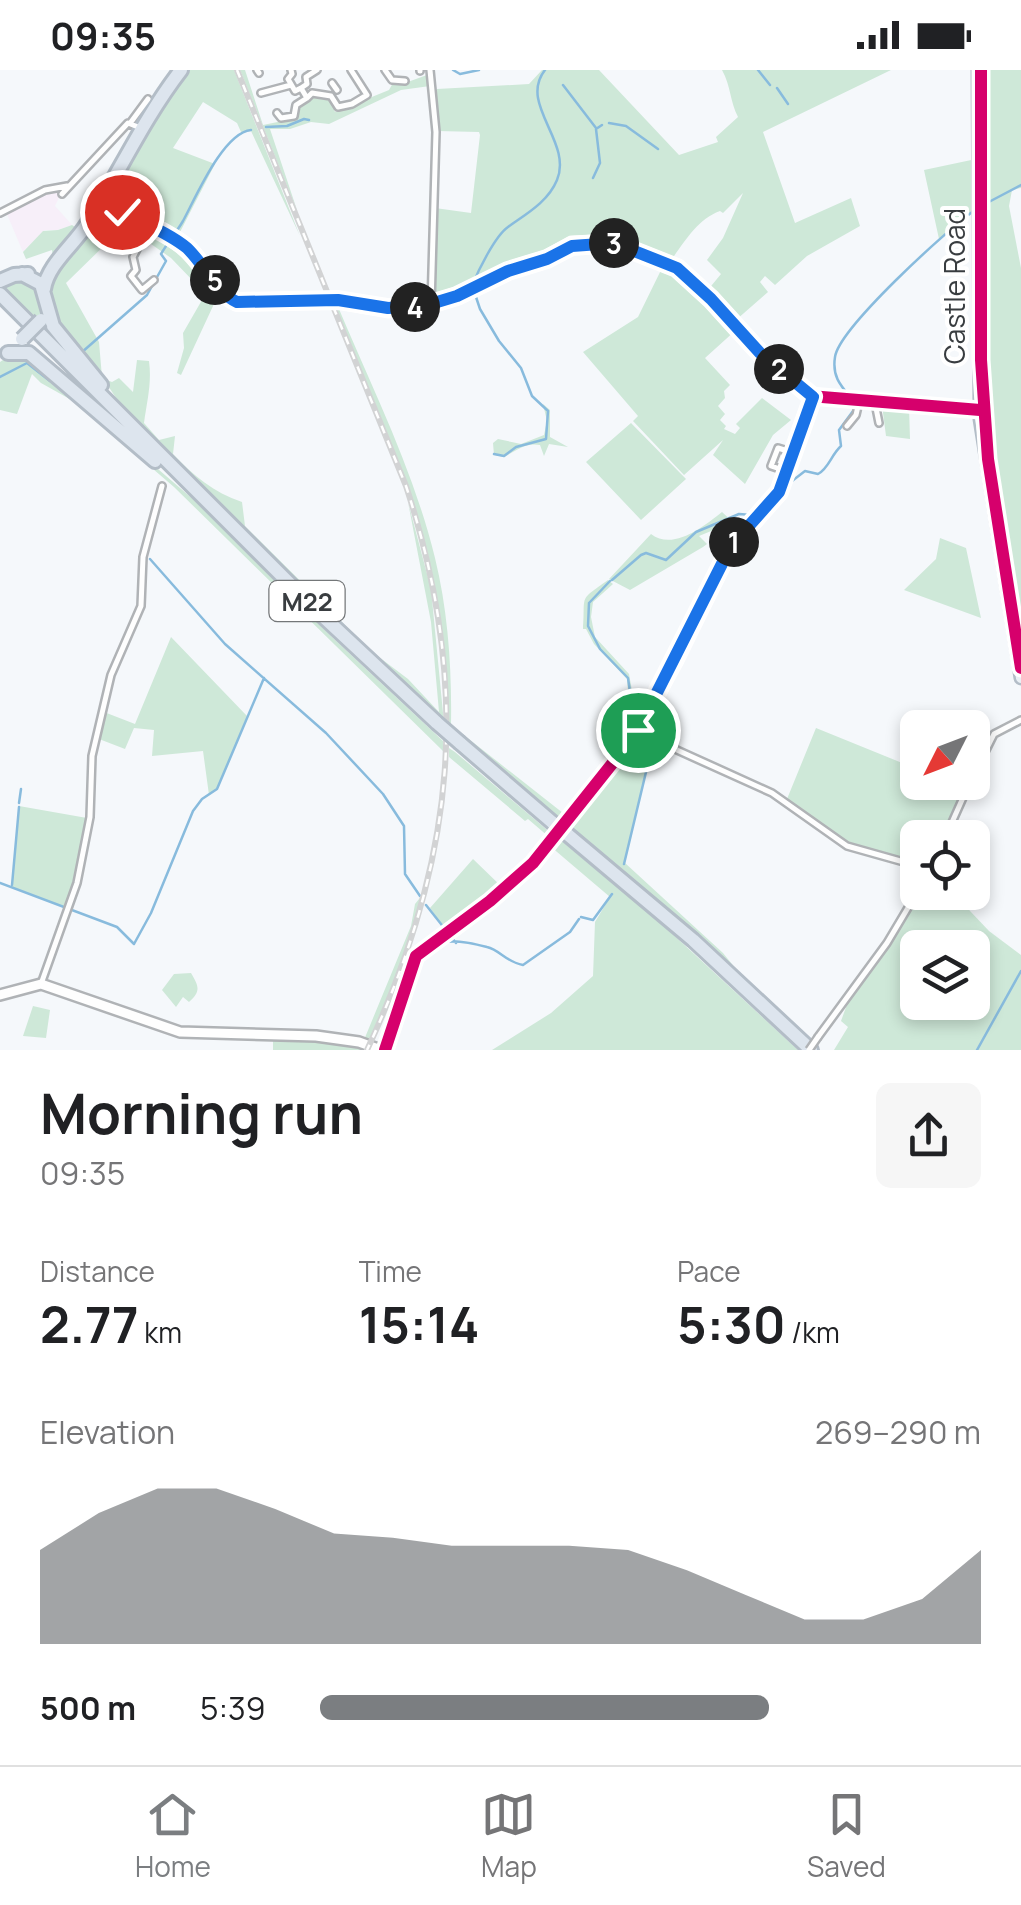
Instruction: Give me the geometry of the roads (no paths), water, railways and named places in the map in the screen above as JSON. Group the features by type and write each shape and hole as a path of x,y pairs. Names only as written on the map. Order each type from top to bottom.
{"highway":[{"path":"44,289 57,262 82,232 136,126 181,70"},
{"path":"6,277 42,271 57,262"},
{"path":"6,277 37,280 44,289 52,326 181,475"},
{"name":"M22","path":"0,298 436,726"},
{"name":"M22","path":"0,298 335,635 807,1050"},
{"path":"4,356 40,320 48,306"},
{"path":"4,356 29,352 198,500"}],"main road":[{"name":"Castle Road","path":"978,70 980,410 1006,600 1021,678"}],"street":[{"path":"291,70 288,79 296,91 307,84 306,76 317,70"},
{"path":"277,113 281,118 294,116 296,105 312,93 332,96 336,106 343,107 369,96 351,70"},
{"path":"385,70 392,81 404,80"},
{"path":"430,70 436,124 432,304"},
{"path":"263,91 291,85"},
{"path":"326,95 334,86"},
{"path":"301,88 307,98"},
{"path":"62,194 136,126 148,99"},
{"path":"0,213 45,190 70,186"},
{"path":"100,200 170,237 196,257 235,302 338,300 388,308 432,304 572,246 592,242 620,244 677,268 760,353 813,397 876,403 891,400 980,410"},
{"path":"149,226 133,257 136,270 131,276 142,290 154,280"},
{"path":"0,995 41,984 180,1032 316,1036 383,1050 411,965 421,951 536,858 620,757 648,711 731,546 779,492 813,397"},
{"path":"847,426 856,415 859,402"},
{"path":"876,403 878,420"},
{"path":"780,469 770,468 779,448 794,453"},
{"path":"41,984 69,909 90,817 92,762 103,706 116,662 142,603 144,557 162,486"},
{"path":"648,711 666,742 677,750 772,793 848,846 900,861"},
{"path":"990,742 995,732 1021,720"},
{"path":"807,1050 906,910"}],"waterway":[{"path":"453,70 460,74 479,70"},
{"path":"472,286 498,238 542,201 557,180 558,152 538,96 538,83 545,70"},
{"path":"758,70 770,85"},
{"path":"563,85 596,128"},
{"path":"777,88 788,104"},
{"path":"266,127 309,120"},
{"path":"609,123 626,126 658,149"},
{"path":"593,178 600,163 596,129 602,125"},
{"path":"81,353 147,295 166,261 161,254 211,168 230,142 251,130"},
{"path":"123,172 135,177"},
{"path":"137,177 148,181"},
{"path":"985,204 1021,185"},
{"path":"851,398 835,370 841,343 896,280 975,210"},
{"path":"474,291 499,341 521,368 532,396 548,411 546,439 516,447 504,456 494,454"},
{"path":"0,377 27,363 50,381"},
{"path":"783,488 805,471 818,474 825,468 841,446 839,430 856,407 854,404"},
{"path":"767,501 776,490"},
{"path":"612,580 641,555 666,560 696,532 739,514 752,515 765,503"},
{"path":"150,559 225,644 326,733 383,794 404,826 405,874 420,896"},
{"path":"610,581 589,603 588,626 600,649 628,678 633,712 638,720"},
{"path":"0,883 117,927 134,944 193,811 217,789 264,678"},
{"path":"624,864 652,747 643,724"},
{"path":"19,803 21,789"},
{"path":"12,885 19,807"},
{"path":"581,917 593,920 612,894"},
{"path":"426,905 456,943"},
{"path":"433,946 452,941 474,944 523,965 570,932 579,919"},
{"path":"977,1050 1021,971"},
{"path":"388,1050 407,990"}],"railway":[{"path":"237,70 406,486 427,560 440,632 446,702 445,772 436,841 420,910 367,1050"}]}
